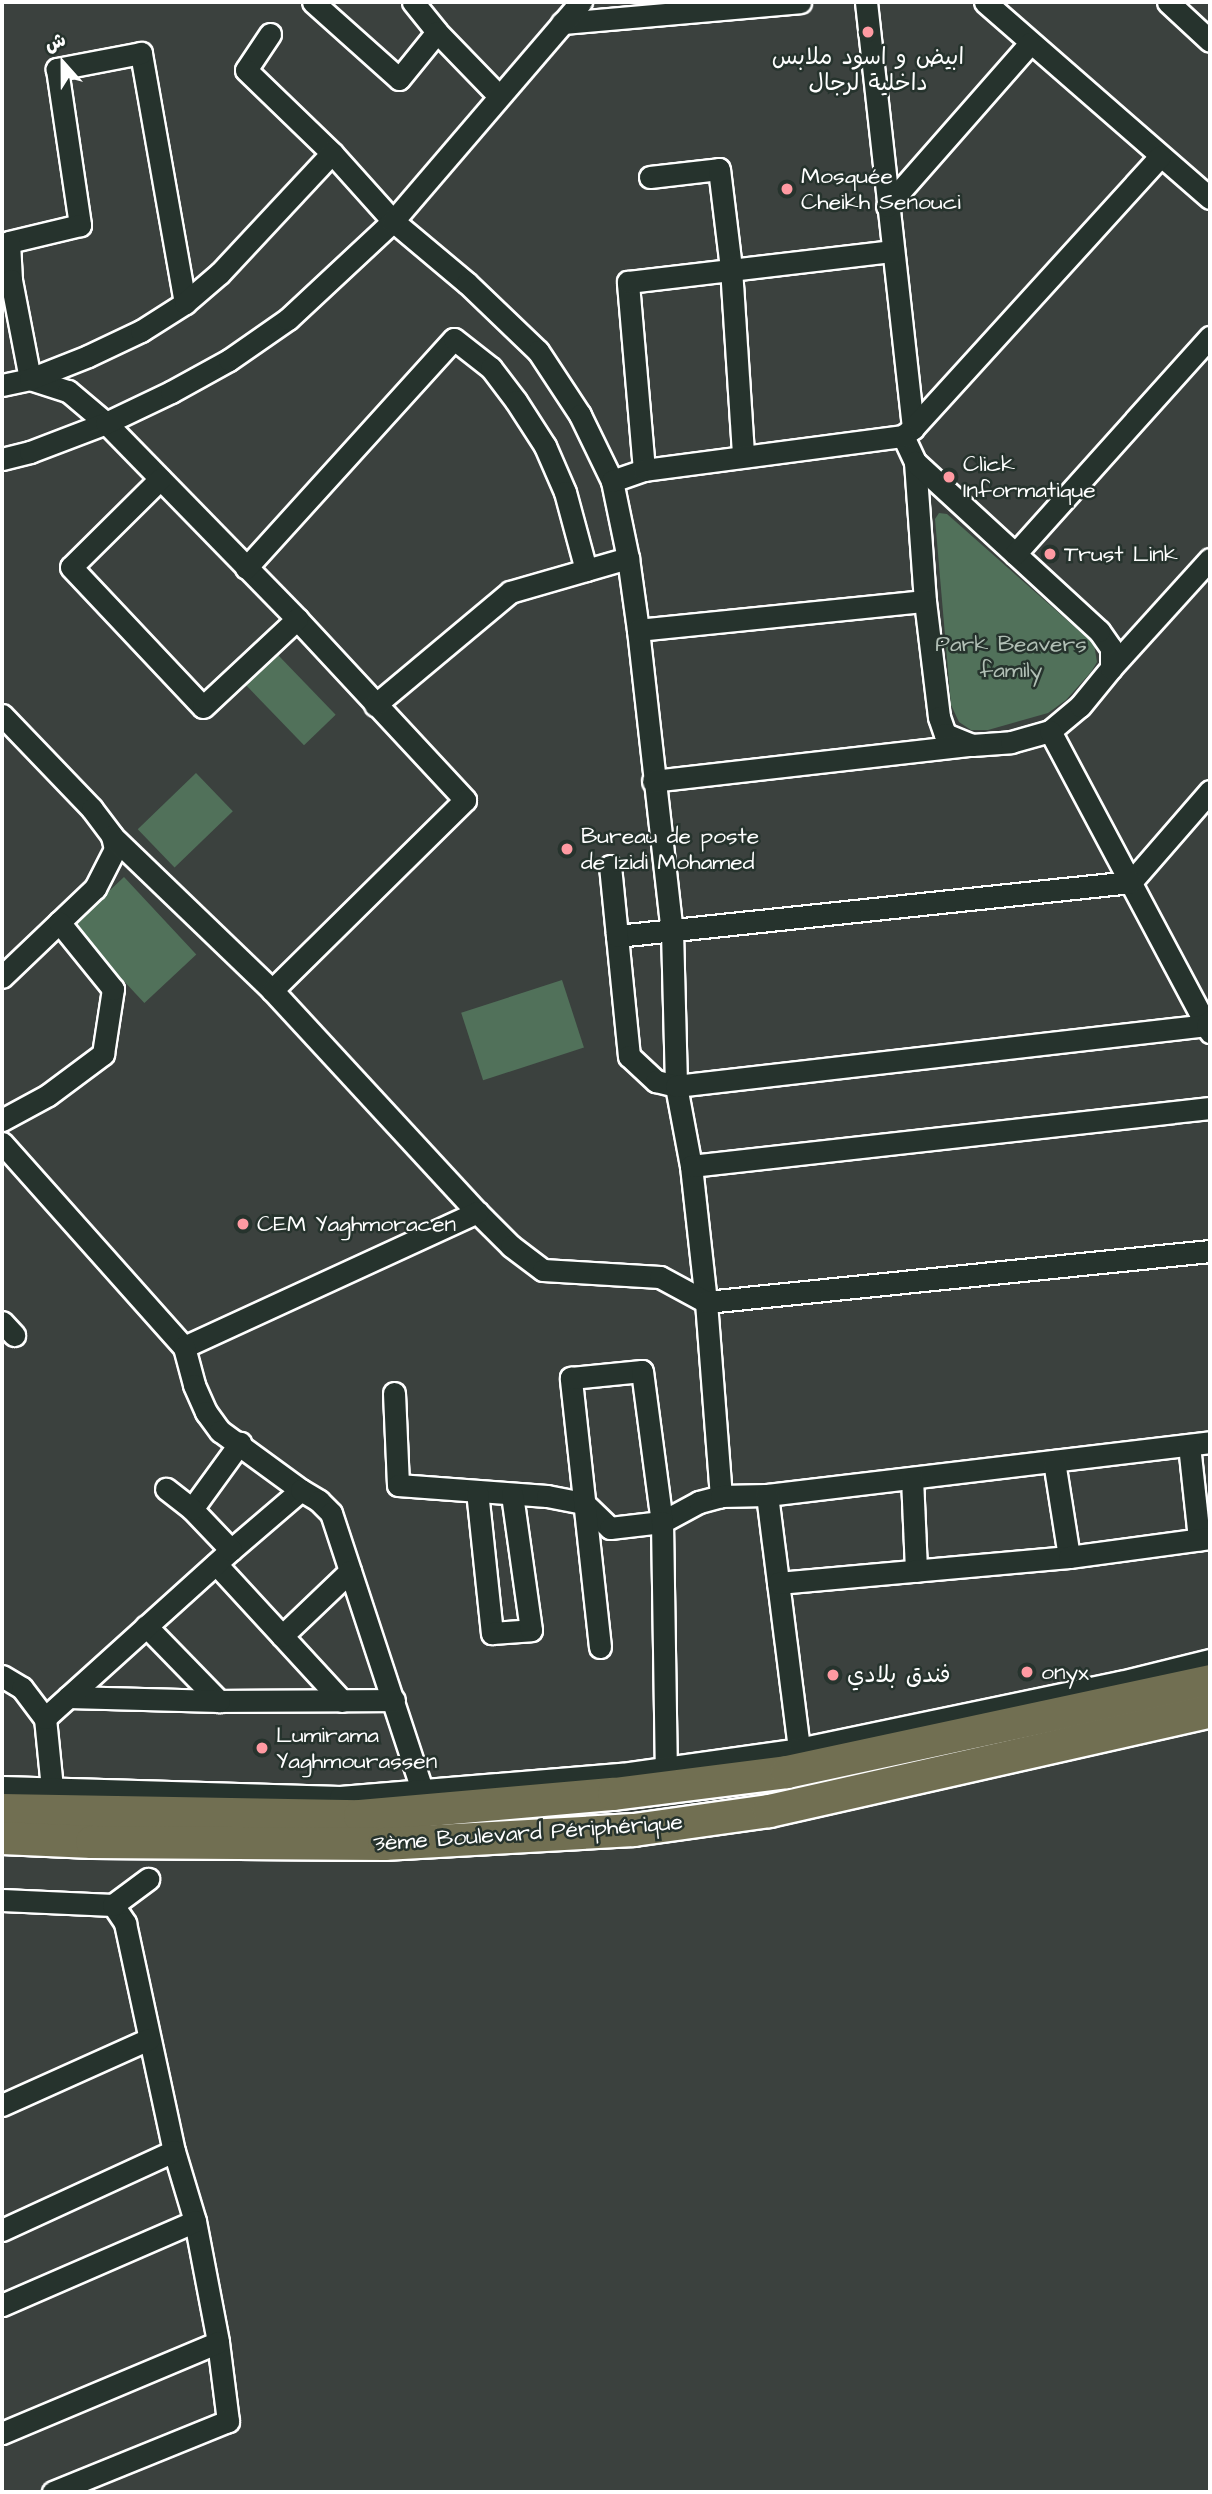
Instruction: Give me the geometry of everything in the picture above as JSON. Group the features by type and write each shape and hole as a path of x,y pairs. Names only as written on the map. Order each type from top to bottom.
{"highway":[{"name":"3ème Boulevard Périphérique","path":"2,1810 360,1816 614,1794 787,1772 1210,1681"},
{"name":"3ème Boulevard Périphérique","path":"2,1838 92,1842 384,1844 635,1830 769,1811 1210,1712"}],"street":[{"path":"313,2 399,79 437,32"},
{"path":"2,459 30,452 106,423 171,392 229,360 288,319 393,221 498,95 581,2"},
{"path":"562,23 786,2"},
{"path":"866,2 908,432 915,462 925,601 939,717 946,734 972,745"},
{"path":"985,2 1210,198"},
{"path":"1167,2 1210,41"},
{"path":"417,3 437,32 498,95"},
{"path":"270,34 246,70 332,153 393,221 467,284 538,351 580,415 612,481 628,558 638,630 672,931 676,1086 691,1166 706,1302 721,1496"},
{"path":"887,206 1030,43"},
{"path":"30,379 7,281 9,243 80,225 57,69 141,54 185,303"},
{"path":"2,385 30,379 141,331 185,303 220,273 332,153"},
{"path":"612,481 644,470 908,432 1160,157"},
{"path":"650,177 719,169 731,268 743,456"},
{"path":"644,470 628,282 891,251"},
{"path":"1016,554 1210,337"},
{"path":"246,568 454,339 491,368 545,446 565,492 586,570"},
{"path":"30,379 68,391 106,423 297,620 464,800 272,990"},
{"path":"915,462 1099,631 1111,648 1111,668"},
{"path":"160,479 71,567 203,706 297,620"},
{"path":"376,705 510,593 628,558"},
{"path":"653,781 1011,742 1050,731 1080,706 1210,559"},
{"path":"638,630 925,601"},
{"path":"2,715 92,809 113,836 272,990 477,1212 511,1246 543,1270 660,1277 706,1302 1210,1251"},
{"path":"610,866 629,1056 656,1081 676,1086 1209,1026 1050,731"},
{"path":"617,936 1131,882 1210,791"},
{"path":"2,977 95,888 116,849 113,836"},
{"path":"2,1120 48,1095 103,1054 113,989 59,922"},
{"path":"691,1166 1210,1108"},
{"path":"2,1143 184,1347 194,1385 206,1412 220,1431 319,1501 331,1513 422,1790"},
{"path":"184,1347 477,1212"},
{"path":"600,1647 571,1378 642,1371 662,1522 666,1768"},
{"path":"394,1393 398,1485 584,1503 610,1528 662,1522 699,1502 721,1496 768,1495 1210,1442"},
{"path":"192,1509 240,1443"},
{"path":"778,1583 1069,1557 1205,1539 1189,1445"},
{"path":"1054,1461 1069,1557"},
{"path":"912,1478 916,1571"},
{"path":"166,1489 192,1509 282,1636 342,1702"},
{"path":"45,1718 301,1490"},
{"path":"477,1491 492,1633 531,1630 512,1494"},
{"path":"768,1495 799,1749"},
{"path":"282,1636 350,1571"},
{"path":"146,1626 219,1701"},
{"path":"2,1787 340,1797 666,1768 799,1749 1121,1682 1210,1660"},
{"path":"2,1676 18,1685 45,1718 52,1788"},
{"path":"68,1698 342,1702 394,1700"},
{"path":"2,1900 113,1905 148,1879"},
{"path":"53,2492 228,2421 218,2342 195,2221 174,2151 125,1923 113,1905"},
{"path":"2,2105 149,2039"},
{"path":"2,2230 174,2151"},
{"path":"2,2305 195,2221"},
{"path":"2,2433 218,2342"}],"green space":[{"name":"Park Beavers family","path":"939,513 947,514 1094,644 1097,662 1091,672 1066,700 1048,713 988,730 971,730 959,722 951,705 935,519"},
{"path":"278,655 336,715 304,745 246,686"},
{"path":"196,773 233,811 175,867 138,829"},
{"path":"124,877 196,955 144,1003 72,925"},
{"path":"562,980 584,1048 483,1080 461,1013"}],"place":[{"name":"ابيض و اسود ملابس داخلية لرجال","path":"868,32"},
{"name":"Mosquée Cheikh Senouci","path":"787,189"},
{"name":"Click Informatique","path":"949,477"},
{"name":"Trust Link","path":"1050,554"},
{"name":"Bureau de poste de Izidi Mohamed","path":"567,849"},
{"name":"CEM Yaghmoracen","path":"243,1224"},
{"name":"onyx","path":"1027,1672"},
{"name":"فندق بلادي","path":"833,1675"},
{"name":"Lumirama Yaghmourassen","path":"262,1748"}]}
